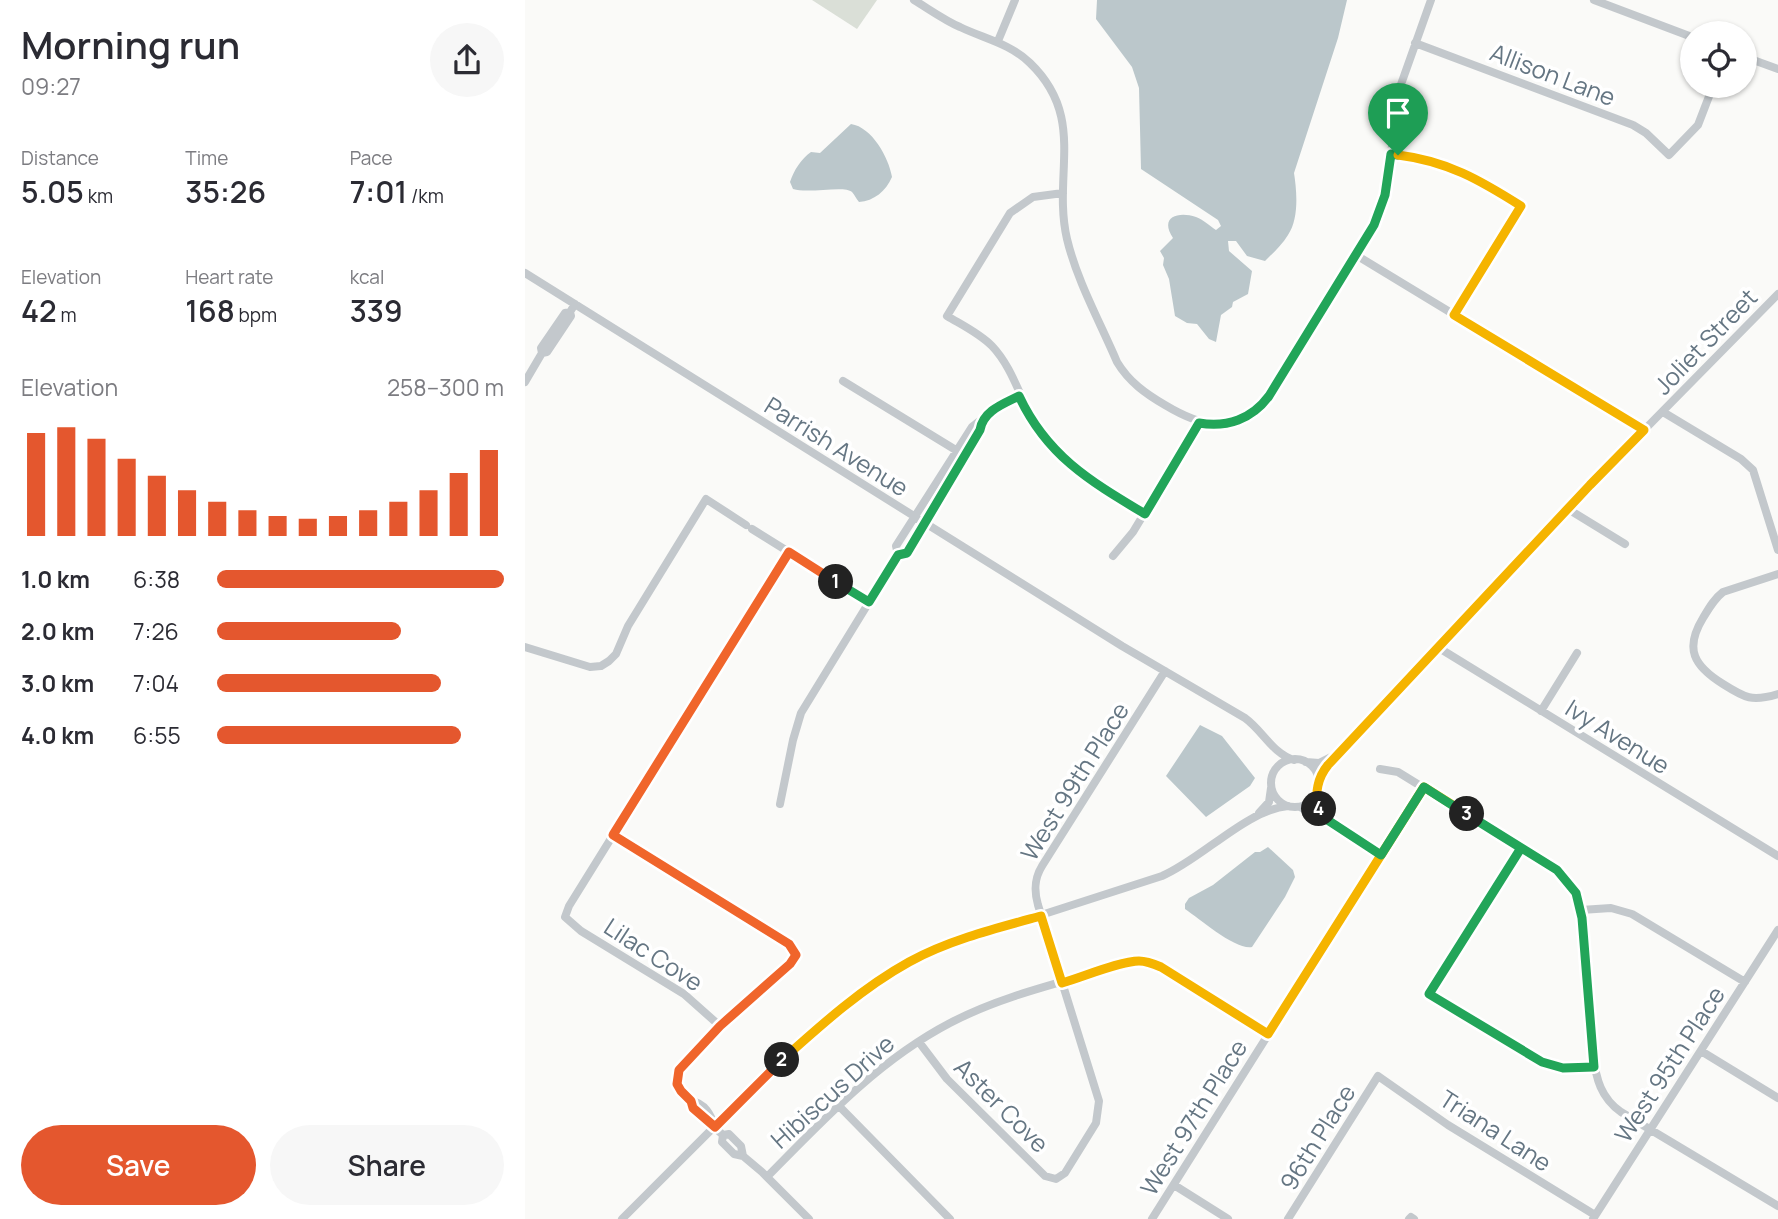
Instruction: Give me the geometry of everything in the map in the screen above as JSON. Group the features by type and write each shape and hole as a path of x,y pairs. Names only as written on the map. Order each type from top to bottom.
{"street":[{"path":"914,0 955,25 998,41 1034,67 1056,100 1065,137 1065,229 1072,256 1122,369 1142,391 1199,423 1231,423 1259,408 1356,255 1380,210 1388,178 1399,90 1431,0"},
{"path":"998,41 1015,0"},
{"path":"1594,0 1680,32"},
{"name":"Allison Lane","path":"1415,43 1633,125 1669,155 1698,125 1708,98"},
{"path":"1757,61 1778,69"},
{"path":"1391,154 1429,159 1456,169 1521,206 1454,315"},
{"path":"1063,193 1033,197 1010,213 947,316 991,345 1005,365 1040,432 1065,461 1089,480 1145,514"},
{"path":"1356,255 1644,430"},
{"name":"Parrish Avenue","path":"525,273 572,308 1245,718 1283,756 1306,762"},
{"name":"Joliet Street","path":"1318,788 1323,772 1341,750 1567,509 1778,294"},
{"path":"525,382 542,354 541,348 565,313 572,308"},
{"path":"843,381 961,453"},
{"path":"780,804 801,713 898,555 896,546 920,520 961,453 980,430 981,421 995,409 1019,396"},
{"path":"1663,412 1741,459 1753,470 1778,550"},
{"path":"1113,556 1145,514 1199,423"},
{"path":"525,647 590,667 601,666 616,654 628,626 706,499 869,602"},
{"path":"1567,509 1625,544"},
{"path":"789,552 613,835 789,944 796,955 790,964 720,1026 679,1070 677,1084 691,1101 698,1102 711,1114 715,1127 723,1135 722,1142 734,1154 743,1156 767,1177 809,1219"},
{"path":"1778,574 1723,592 1716,598 1695,631 1692,649 1702,669 1738,694 1753,699 1778,694"},
{"name":"Ivy Avenue","path":"1439,648 1778,856"},
{"path":"1541,711 1577,653"},
{"name":"West 99th Place","path":"1065,1173 1096,1123 1099,1107 1035,893 1039,871 1165,671"},
{"path":"1254,818 1269,802 1275,760 1269,742"},
{"name":"Joliet Street","path":"1306,762 1321,763 1341,750"},
{"path":"1273,775 1280,765 1294,760"},
{"path":"1306,762 1316,772 1318,807 1326,819"},
{"path":"1380,769 1393,770 1424,787 1563,875 1576,893 1581,910 1594,1067 1599,1087 1611,1104 1778,1206"},
{"path":"1272,786 1276,797 1292,806 1310,810 1381,855"},
{"name":"West 97th Place","path":"1152,1219 1424,787"},
{"path":"621,1219 821,1024 890,974 942,947 1170,873 1254,818 1273,809 1307,804 1318,788"},
{"name":"Lilac Cove","path":"613,835 569,906 565,917 581,931 684,994 720,1026"},
{"path":"1521,848 1429,994 1542,1062 1563,1068 1594,1067"},
{"path":"1581,910 1611,908 1632,914 1745,982"},
{"name":"West 95th Place","path":"1594,1217 1778,930"},
{"name":"Hibiscus Drive","path":"767,1177 838,1105 919,1042 974,1012 1127,963 1150,962 1161,967 1268,1034"},
{"name":"Aster Cove","path":"919,1042 947,1079 1045,1175 1056,1179 1065,1173"},
{"path":"1701,1051 1778,1098"},
{"name":"Triana Lane","path":"1378,1076 1448,1125 1594,1217"},
{"name":"96th Place","path":"1287,1219 1378,1076"},
{"path":"838,1105 950,1219"},
{"path":"1174,1185 1228,1219"}],"shaded area":[{"path":"812,0 877,0 857,29"},
{"path":"1097,0 1347,0 1338,38 1294,173 1296,205 1292,229 1265,261 1247,256 1236,241 1228,241 1229,251 1252,271 1248,294 1233,302 1232,307 1221,315 1216,342 1209,339 1197,324 1187,323 1175,316 1169,279 1160,251 1173,238 1168,225 1177,215 1196,217 1216,230 1221,226 1218,220 1141,169 1139,88 1132,67 1096,19"},
{"path":"851,124 859,126 872,137 887,161 892,177 883,191 870,200 859,202 848,190 793,189 790,182 804,158 811,152 820,153"},
{"path":"1200,725 1222,736 1255,778 1250,786 1206,817 1166,776"},
{"path":"1268,847 1293,870 1295,877 1252,947 1245,947 1227,939 1185,909 1189,898 1213,885 1255,852"}],"route":[{"path":"1398,155 1391,154 1385,195 1370,232 1269,396 1259,408 1239,420 1222,424 1199,423 1145,514 1089,480 1065,461 1040,432 1019,396 995,409 981,421 980,430 907,553 898,555 869,602 789,552 613,835 789,944 796,955 790,964 720,1026 679,1070 677,1084 704,1120 715,1127 821,1024 904,965 942,947 1041,916 1062,983 1127,963 1150,962 1268,1034 1424,787 1552,866 1563,875 1576,893 1582,918 1594,1067 1563,1068 1542,1062 1429,994 1521,848 1424,787 1381,855 1326,819 1317,803 1321,775 1341,750 1644,430 1454,315 1521,206 1456,169 1429,159 1398,155"}]}
